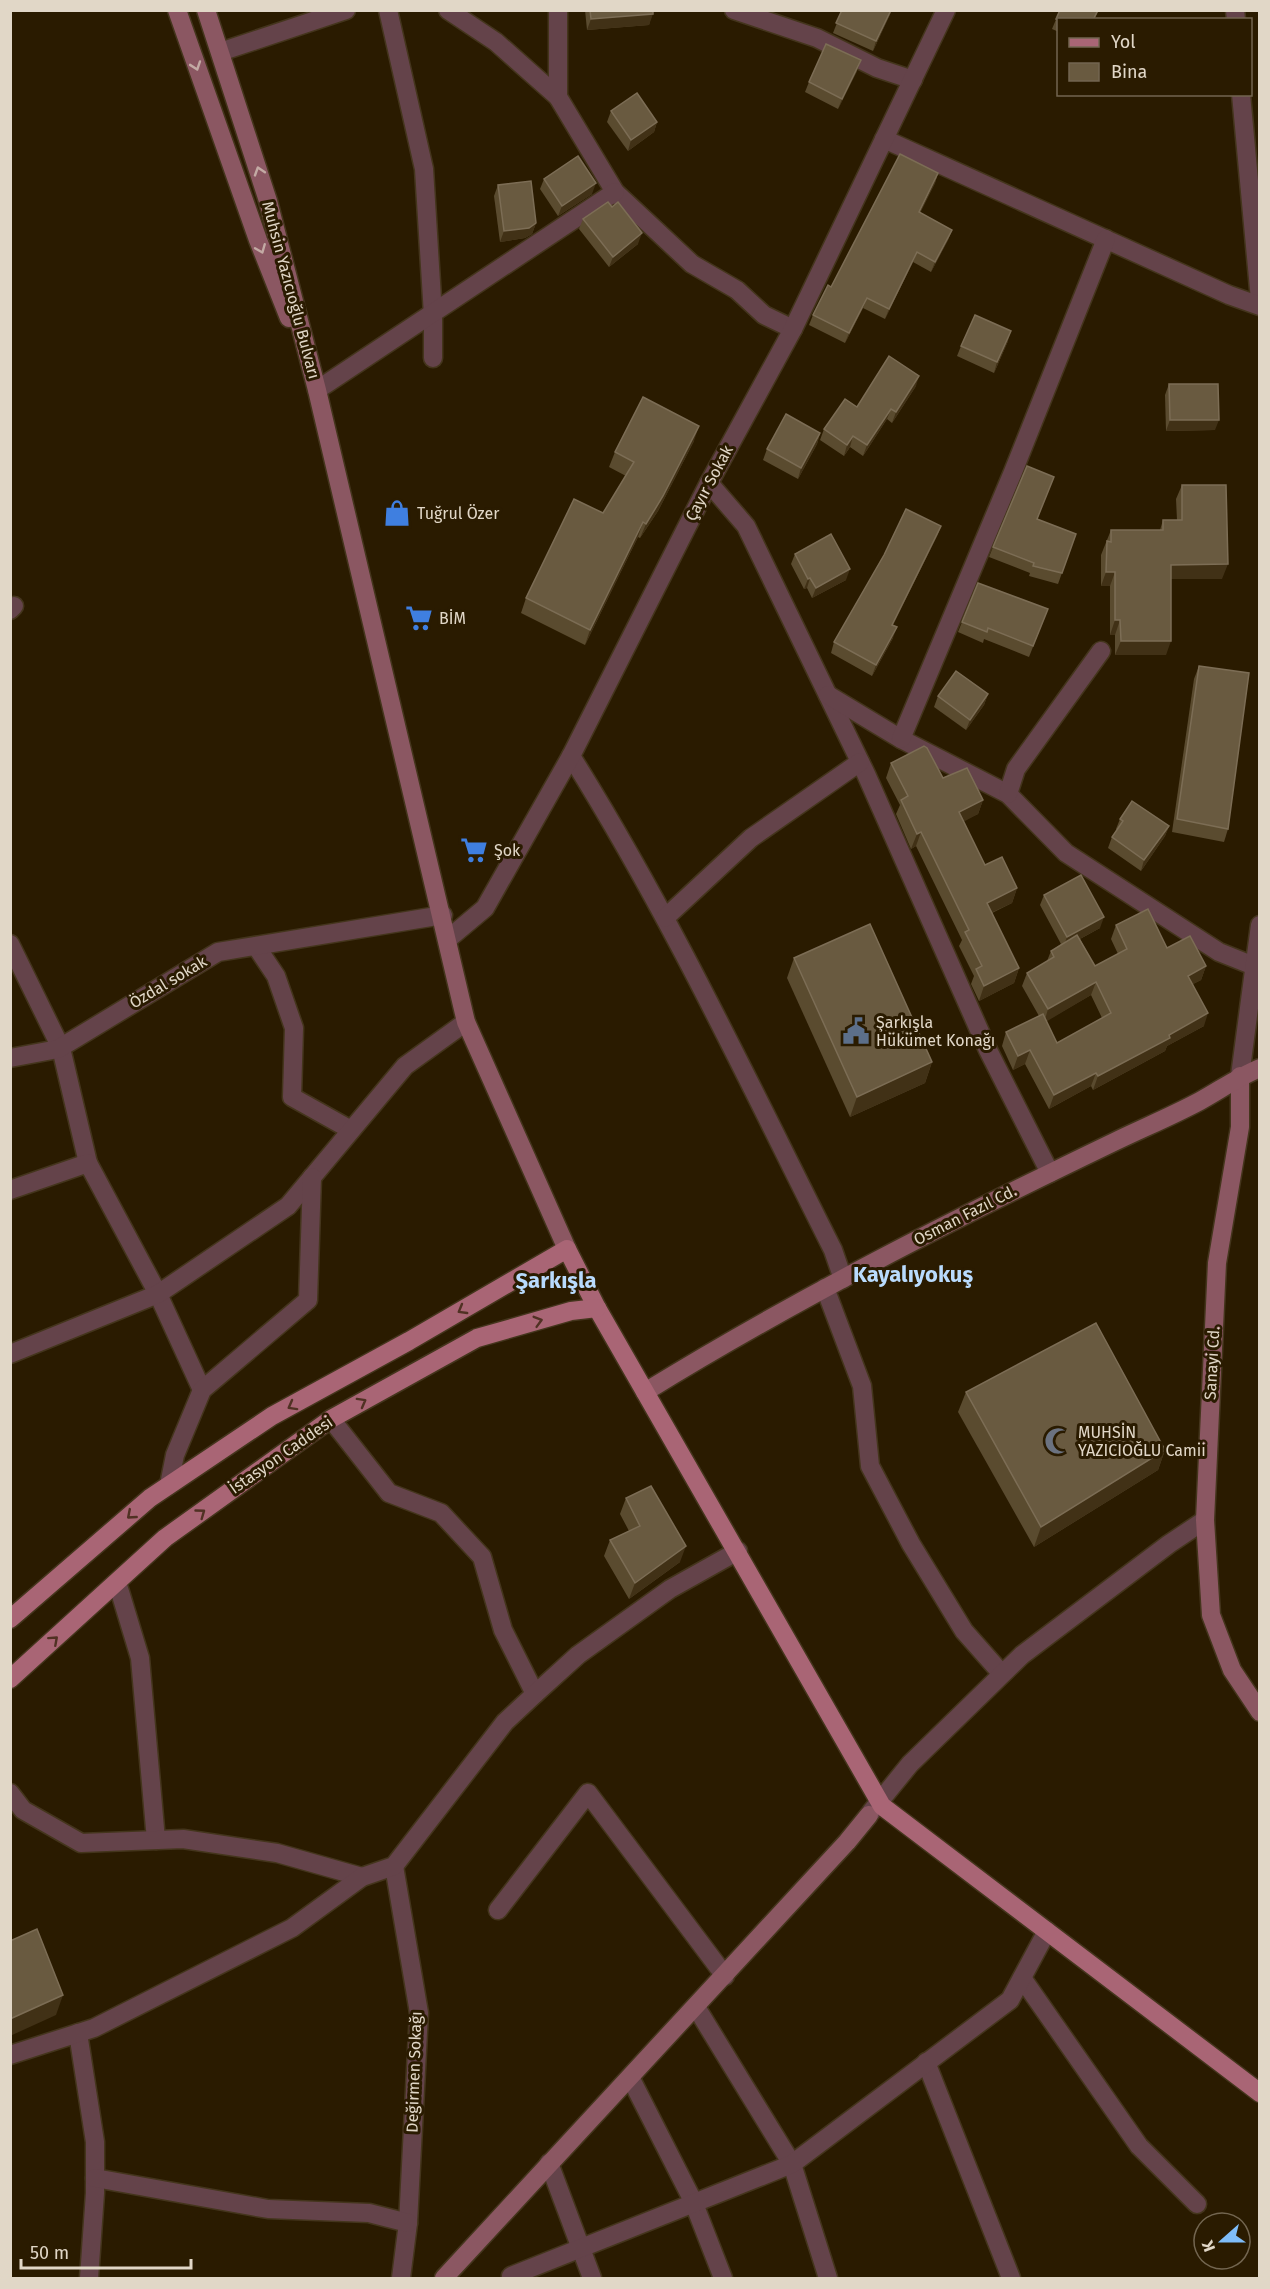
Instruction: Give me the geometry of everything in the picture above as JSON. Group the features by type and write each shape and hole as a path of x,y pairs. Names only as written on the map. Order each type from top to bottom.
{"main road":[{"path":"567,1249 597,1308 738,1551 874,1808 882,1806 1260,2093"},
{"name":"İstasyon Caddesi","path":"10,1619 150,1498 272,1416 409,1341 567,1249"},
{"name":"İstasyon Caddesi","path":"10,1679 165,1538 331,1419 477,1338 571,1311 597,1308"}],"street":[{"name":"Muhsin Yazıcıoğlu Bulvarı","path":"177,10 258,240 317,390"},
{"name":"Muhsin Yazıcıoğlu Bulvarı","path":"206,10 268,201 317,390"},
{"path":"220,52 346,10"},
{"path":"388,10 424,169 434,315 433,358"},
{"path":"448,10 496,42 558,97 615,192 692,264 736,290 764,315 793,329"},
{"path":"558,10 558,97"},
{"path":"734,10 817,38 877,68 913,80"},
{"name":"Çayır Sokak","path":"448,939 485,908 572,756 709,483 793,329 946,10"},
{"path":"1241,96 1260,300"},
{"path":"884,139 1229,295 1260,306"},
{"path":"567,1249 466,1022 317,390 434,315 615,192"},
{"path":"901,739 1013,472 1106,239"},
{"path":"709,483 746,526 860,762 988,1050 1050,1173"},
{"path":"1008,794 1016,769 1101,651"},
{"path":"828,695 901,739 1008,794 1066,853 1220,952 1254,966"},
{"path":"572,756 623,839 665,918 833,1250 843,1279"},
{"path":"665,918 751,838 860,762"},
{"name":"Özdal sokak","path":"10,1058 61,1048 218,952 442,915"},
{"path":"1240,1076 1260,925"},
{"path":"10,944 61,1048 88,1162 158,1294 202,1390"},
{"path":"256,946 276,976 294,1028 292,1096 351,1130"},
{"path":"10,1354 158,1294 288,1206 405,1066 466,1022"},
{"name":"Osman Fazıl Cd.","path":"645,1392 743,1331 1050,1173 1201,1101 1240,1076 1260,1068"},
{"name":"Sanayi Cd.","path":"1240,1076 1240,1127 1217,1263 1204,1520 1211,1615 1232,1670 1260,1712"},
{"path":"10,1190 88,1162"},
{"path":"169,1485 175,1455 202,1390 308,1300 312,1177"},
{"path":"825,1288 862,1386 870,1466 911,1544 964,1631 1002,1674"},
{"path":"331,1419 389,1493 441,1513 482,1557 503,1630 535,1694"},
{"path":"444,2278 725,1976 874,1808 910,1764 1031,1648 1204,1520"},
{"path":"10,2055 94,2028 292,1928 362,1877 394,1866 505,1722 535,1694 578,1655 670,1589 738,1551"},
{"path":"117,1582 140,1658 156,1840"},
{"path":"10,1792 23,1810 81,1844 183,1839 277,1853 362,1877"},
{"path":"498,1910 588,1793 725,1976"},
{"name":"Değirmen Sokağı","path":"394,1866 419,2013 408,2223 400,2278"},
{"path":"511,2276 580,2246 792,2164 1010,2000 1047,1931"},
{"path":"1022,1978 1139,2146 1197,2204"},
{"path":"696,2007 792,2164 828,2278"},
{"path":"78,2033 95,2142 89,2278"},
{"path":"926,2062 1011,2278"},
{"path":"631,2079 693,2202 723,2278"},
{"path":"549,2163 592,2278"},
{"path":"95,2178 268,2209 369,2213 408,2223"}],"building":[{"path":"590,10 653,10 653,14 591,19"},
{"path":"842,10 891,10 876,41 836,23"},
{"path":"1060,10 1098,10 1094,18 1056,19"},
{"path":"826,44 861,60 842,99 809,82"},
{"path":"637,93 657,122 631,140 611,111"},
{"path":"900,154 938,173 919,212 952,230 935,262 917,252 889,309 867,298 849,333 813,315 828,285 831,287"},
{"path":"578,156 596,183 562,206 544,179"},
{"path":"531,181 536,223 529,228 504,231 498,185"},
{"path":"608,202 612,207 618,202 642,233 613,257 583,219"},
{"path":"975,315 1011,331 997,362 961,346"},
{"path":"889,356 919,376 896,412 891,409 867,445 853,436 847,445 824,429 845,399 857,407"},
{"path":"1169,384 1218,384 1219,420 1170,420"},
{"path":"643,397 699,426 663,496 646,524 643,522 590,630 526,598 574,499 603,513 634,462 615,452"},
{"path":"786,414 820,433 801,468 767,449"},
{"path":"1027,466 1054,477 1037,519 1076,534 1062,573 1033,566 1034,563 993,547"},
{"path":"1182,485 1226,485 1228,564 1171,565 1171,641 1121,641 1120,620 1115,620 1115,572 1106,572 1107,541 1111,542 1111,530 1163,530 1163,520 1182,520"},
{"path":"906,509 941,526 892,625 897,627 876,665 834,642 884,555"},
{"path":"831,534 850,569 816,588 810,578 808,579 795,554"},
{"path":"978,583 1048,609 1033,646 988,628 987,632 962,622"},
{"path":"1199,666 1249,673 1228,829 1177,819"},
{"path":"956,671 988,694 970,720 938,696"},
{"path":"924,746 943,778 967,768 983,800 959,812 985,865 1002,857 1017,888 987,903 1019,968 984,986 976,969 982,966 965,932 969,930 921,832 917,834 901,800 908,796 891,763"},
{"path":"1132,801 1169,826 1144,860 1112,837 1123,821 1120,819"},
{"path":"1081,875 1104,917 1067,937 1044,895"},
{"path":"1148,909 1167,948 1190,936 1206,966 1188,976 1208,1013 1169,1035 1170,1038 1098,1076 1096,1073 1054,1095 1030,1050 1018,1056 1006,1032 1043,1014 1057,1043 1111,1013 1096,982 1048,1009 1027,973 1054,957 1051,951 1077,935 1095,966 1127,949 1116,925"},
{"name":"Şarkışla Hükümet Konağı","path":"870,924 932,1062 857,1097 794,958"},
{"name":"MUHSİN YAZICIOĞLU Camii","path":"1096,1323 1165,1450 1041,1527 966,1392"},
{"path":"651,1486 686,1546 635,1583 610,1540 640,1526 626,1498"},
{"path":"37,1929 63,1995 10,2019 10,1941"}],"place":[{"name":"Tuğrul Özer","path":"397,513"},
{"name":"BİM","path":"419,618"},
{"name":"Şok","path":"474,850"},
{"name":"Şarkışla Hükümet Konağı","path":"856,1031"},
{"name":"MUHSİN YAZICIOĞLU Camii","path":"1058,1441"}],"district":[{"name":"Kayalıyokuş","path":"913,1274"},
{"name":"Şarkışla","path":"556,1280"}]}
